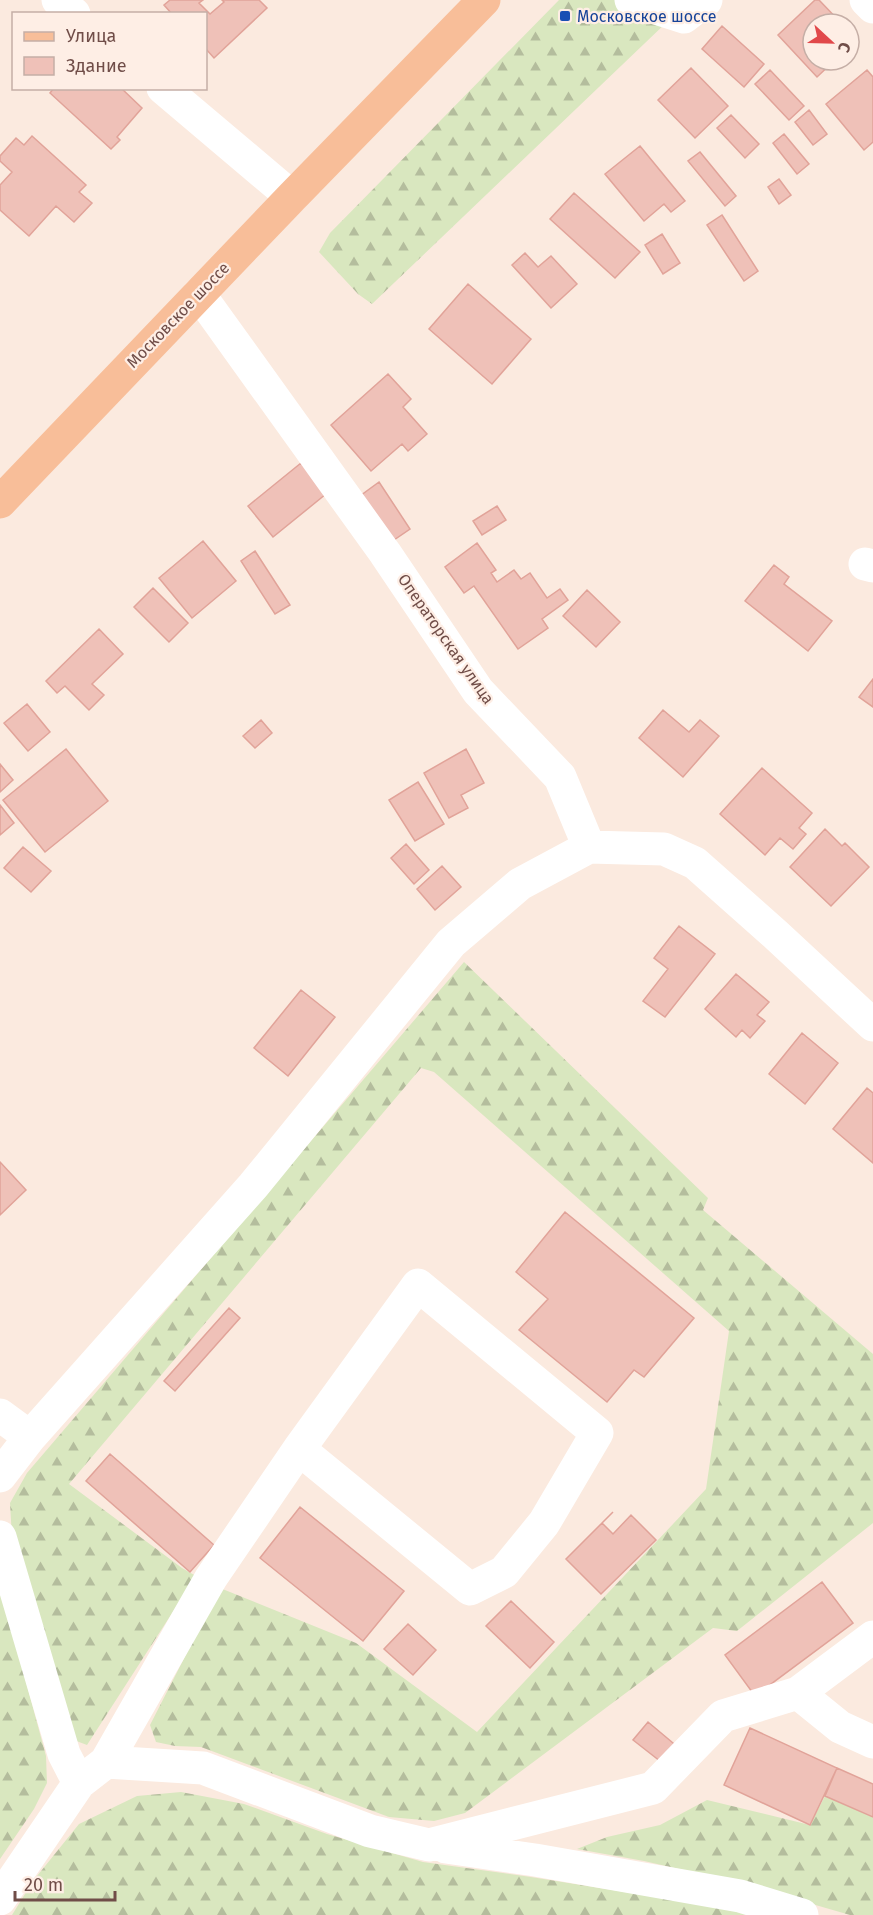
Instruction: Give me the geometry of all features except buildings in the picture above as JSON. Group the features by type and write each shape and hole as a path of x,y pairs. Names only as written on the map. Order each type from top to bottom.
{"main road":[{"name":"Московское шоссе","path":"0,502 484,0"}],"street":[{"path":"58,0 72,12"},
{"path":"631,0 695,8"},
{"path":"866,0 873,7"},
{"path":"166,90 292,197"},
{"name":"Операторская улица","path":"199,294 385,553 478,691 560,777 589,847"},
{"path":"0,1476 30,1437 253,1186 451,943 520,884 589,847 664,849 695,863 873,1024"},
{"path":"0,1899 79,1783 106,1762 210,1578 298,1449 418,1285 597,1433 544,1523 504,1572 470,1589 298,1449"},
{"path":"0,1415 30,1437"},
{"path":"0,1537 64,1754 79,1783"},
{"path":"429,1845 653,1788 723,1716 798,1693 873,1637"},
{"path":"798,1693 840,1727 873,1742"},
{"path":"106,1762 203,1768 370,1831 429,1845 535,1860 740,1896 802,1915"}],"green space":[{"path":"559,0 690,0 372,304 358,294 319,252 330,233"},
{"path":"464,962 708,1198 703,1210 873,1354 873,1523 737,1631 713,1628 465,1813 434,1821 389,1817 201,1747 175,1746 156,1742 150,1725 220,1588 356,1643 477,1732 706,1489 729,1331 434,1072 421,1068 69,1484 196,1576 87,1745 71,1739 12,1538 10,1503 27,1473"},
{"path":"0,1585 46,1756 47,1783 34,1809 0,1859"},
{"path":"181,1792 244,1804 327,1834 423,1862 531,1877 744,1911 756,1915 12,1915 33,1881 79,1824 137,1796"},
{"path":"825,1796 873,1817 873,1915 850,1915 740,1883 644,1861 577,1849 607,1837 660,1825 707,1800 810,1825"}],"place":[{"name":"Московское шоссе","path":"565,16"}]}
